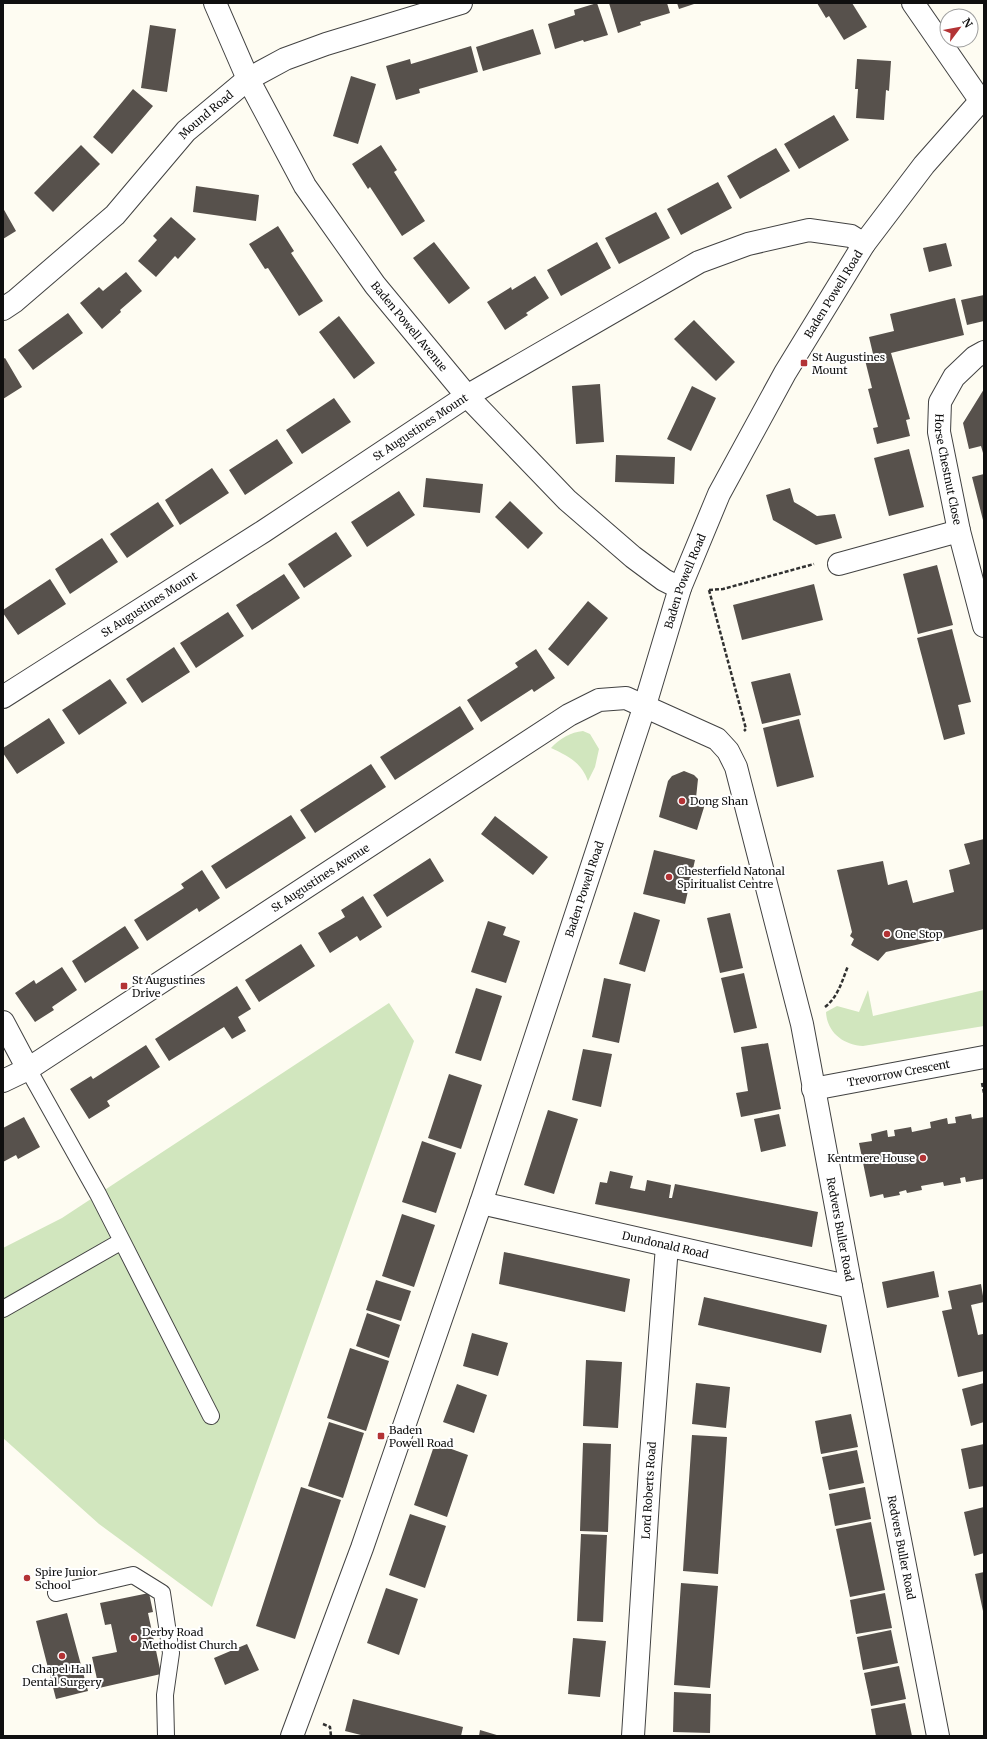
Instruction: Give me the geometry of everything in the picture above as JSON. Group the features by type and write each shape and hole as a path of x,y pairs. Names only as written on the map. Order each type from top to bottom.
{"street":[{"name":"Baden Powell Avenue","path":"214,3 248,79 305,186 375,286 467,396 567,500 633,557 664,580 680,588"},
{"name":"Mound Road","path":"3,309 21,296 116,215 186,131 248,79 285,59 326,44 461,3"},
{"path":"913,3 982,99"},
{"name":"Baden Powell Road","path":"292,1736 362,1548 480,1203 645,705 680,588 719,494 785,373 864,244 924,165 982,99"},
{"name":"St Augustines Mount","path":"3,697 264,531 467,396 699,262 748,244 809,230 851,236 864,244"},
{"name":"Horse Chestnut Close","path":"984,352 975,357 954,376 940,402 939,432 959,532 984,626"},
{"name":"Horse Chestnut Close","path":"839,564 959,532"},
{"name":"St Augustines Avenue","path":"3,1081 28,1069 569,715 599,700 626,698 645,705"},
{"name":"Redvers Buller Road","path":"645,705 717,739 728,750 736,767 802,1024 813,1089 938,1736"},
{"path":"3,1022 28,1069"},
{"name":"Trevorrow Crescent","path":"813,1089 984,1057"},
{"name":"Dundonald Road","path":"480,1203 851,1287"},
{"name":"Lord Roberts Road","path":"633,1736 650,1469 667,1246"}],"lane":[{"path":"28,1069 98,1194 211,1416"},
{"path":"3,1309 122,1240"},
{"path":"56,1593 133,1575 162,1593 171,1653 165,1695 166,1736"}],"path":[{"path":"680,588 708,590 723,589 817,563 839,564"},
{"path":"708,590 746,729 728,750"},
{"path":"802,1024 831,1002 839,990 848,966"}],"green space":[{"path":"583,731 590,734 599,749 595,767 588,781 578,764 551,748 566,736"},
{"path":"868,990 873,1016 984,990 984,1026 863,1046 849,1043 833,1032 827,1019 826,1012 837,1006 859,1012"},
{"path":"389,1003 414,1041 212,1607 99,1524 3,1438 3,1248 62,1218"}],"building":[{"path":"597,3 608,35 584,42 583,40 555,49 548,24 575,15 574,10"},
{"path":"609,3 667,3 670,13 640,22 641,25 618,33"},
{"path":"677,3 697,3 679,9"},
{"path":"817,3 852,3 867,27 844,40 829,16 826,18"},
{"path":"150,25 176,29 167,92 141,88"},
{"path":"533,29 541,54 483,71 476,47"},
{"path":"471,46 478,72 419,89 420,93 396,100 386,66 410,59 411,64"},
{"path":"857,59 891,61 889,91 886,90 884,120 856,118 858,89 855,89"},
{"path":"351,76 376,84 358,144 333,136"},
{"path":"133,89 153,106 112,154 93,137"},
{"path":"834,115 849,140 799,169 784,144"},
{"path":"81,145 100,164 53,212 34,193"},
{"path":"381,145 397,170 394,172 425,221 402,236 370,187 368,189 352,164"},
{"path":"776,148 790,171 740,199 727,176"},
{"path":"718,182 732,208 681,235 667,209"},
{"path":"196,186 259,195 256,221 193,212"},
{"path":"3,208 16,231 3,239"},
{"path":"656,212 670,238 619,264 605,238"},
{"path":"171,217 196,239 178,259 175,256 156,277 138,261 157,240 153,236"},
{"path":"278,226 294,251 291,253 323,301 299,316 268,268 265,269 249,244"},
{"path":"434,242 470,288 449,304 413,258"},
{"path":"597,242 611,268 561,296 547,270"},
{"path":"946,243 952,266 929,272 923,248"},
{"path":"126,272 142,291 120,310 121,312 102,329 80,303 99,287 103,291"},
{"path":"535,276 549,298 526,313 528,315 505,330 487,302 511,287 512,290"},
{"path":"984,295 984,321 967,325 961,300"},
{"path":"955,298 964,335 891,353 910,419 906,420 910,436 877,444 873,428 878,427 868,389 872,388 865,360 874,358 869,337 894,331 890,314"},
{"path":"68,313 83,333 33,370 18,350"},
{"path":"339,316 375,363 354,379 319,332"},
{"path":"694,320 735,362 716,381 674,339"},
{"path":"5,358 22,387 3,399 3,359"},
{"path":"600,384 604,442 576,444 572,386"},
{"path":"692,386 716,398 691,451 667,439"},
{"path":"984,389 983,453 981,446 969,449 963,423"},
{"path":"334,398 351,422 302,454 286,430"},
{"path":"277,439 293,463 245,495 229,470"},
{"path":"909,449 924,507 889,516 874,458"},
{"path":"616,455 675,457 674,484 615,482"},
{"path":"212,468 229,493 180,525 165,500"},
{"path":"984,474 984,520 983,520 972,477"},
{"path":"426,478 483,484 480,513 423,507"},
{"path":"790,488 794,502 817,516 835,514 842,538 816,545 773,520 766,495"},
{"path":"399,491 415,515 367,547 351,522"},
{"path":"510,501 543,533 528,549 495,517"},
{"path":"158,502 174,526 127,558 110,534"},
{"path":"336,532 352,556 304,588 288,564"},
{"path":"102,538 118,562 70,594 55,569"},
{"path":"937,565 953,625 918,634 903,574"},
{"path":"284,574 300,598 252,630 236,605"},
{"path":"50,579 66,604 18,635 3,613 3,610"},
{"path":"814,584 823,620 742,640 733,605"},
{"path":"588,601 608,618 568,666 548,649"},
{"path":"228,612 244,636 196,668 180,643"},
{"path":"952,629 971,702 958,705 965,734 944,740 917,638"},
{"path":"174,647 190,672 142,703 126,679"},
{"path":"536,649 555,678 534,692 532,689 481,722 467,700 518,667 515,663"},
{"path":"790,673 801,715 762,724 751,682"},
{"path":"110,679 127,703 79,735 62,710"},
{"path":"460,706 474,729 395,780 380,757"},
{"path":"49,718 65,743 17,774 3,753 3,748"},
{"path":"799,719 814,777 777,787 763,728"},
{"path":"371,764 386,787 315,833 300,810"},
{"name":"Dong Shan","path":"684,771 694,775 698,779 696,798 705,804 697,830 659,817 668,781 672,776"},
{"path":"291,815 306,838 226,889 211,866"},
{"path":"495,816 548,857 533,875 481,834"},
{"path":"984,839 984,929 886,952 878,961 851,945 854,939 850,936 852,932 837,870 883,861 888,885 907,880 913,903 954,892 949,870 970,864 964,844"},
{"name":"Chesterfield Natonal Spiritualist Centre","path":"654,850 695,860 685,904 643,894"},
{"path":"430,858 444,881 387,917 373,895"},
{"path":"202,870 220,898 199,912 197,908 147,941 134,920 184,888 181,884"},
{"path":"363,896 382,927 360,941 357,936 330,953 318,933 345,917 341,910"},
{"path":"634,912 660,920 645,972 619,964"},
{"path":"730,913 743,968 720,973 707,918"},
{"path":"488,921 506,927 503,935 520,941 506,983 471,972"},
{"path":"125,926 139,948 85,983 72,961"},
{"path":"301,944 315,966 259,1002 245,980"},
{"path":"62,967 77,990 52,1007 54,1010 35,1022 15,993 34,980 36,984"},
{"path":"744,973 757,1028 734,1033 721,978"},
{"path":"604,978 631,984 619,1043 592,1037"},
{"path":"237,986 251,1009 238,1017 246,1031 232,1039 224,1027 169,1061 155,1039"},
{"path":"476,988 502,996 481,1061 455,1053"},
{"path":"768,1043 781,1109 741,1117 736,1093 748,1091 741,1047"},
{"path":"146,1045 160,1067 107,1101 110,1106 89,1119 70,1089 91,1076 93,1079"},
{"path":"583,1049 612,1054 601,1107 572,1100"},
{"path":"449,1074 482,1085 461,1149 428,1138"},
{"path":"548,1110 578,1119 554,1194 524,1185"},
{"path":"779,1114 786,1146 761,1152 754,1119"},
{"name":"Kentmere House","path":"971,1114 972,1119 984,1117 983,1179 966,1182 965,1177 960,1178 961,1183 944,1186 943,1182 921,1186 922,1190 907,1193 906,1190 899,1192 900,1195 884,1198 883,1194 870,1197 859,1143 872,1141 871,1134 887,1130 888,1137 895,1136 894,1130 911,1127 912,1132 931,1128 930,1122 947,1118 948,1124 956,1123 955,1117"},
{"path":"24,1117 40,1147 18,1159 16,1155 3,1162 3,1128"},
{"path":"422,1141 456,1153 436,1213 402,1202"},
{"path":"610,1171 633,1176 630,1188 645,1191 647,1180 671,1185 669,1198 672,1198 675,1184 818,1212 812,1247 595,1204 600,1182 607,1183"},
{"path":"402,1214 435,1225 414,1287 382,1276"},
{"path":"504,1252 630,1279 625,1312 499,1284"},
{"path":"934,1271 939,1297 887,1308 882,1282"},
{"path":"376,1280 411,1291 401,1321 366,1310"},
{"path":"981,1284 984,1302 971,1305 978,1335 983,1334 984,1371 958,1377 942,1311 952,1309 948,1291"},
{"path":"704,1297 827,1325 821,1353 698,1325"},
{"path":"367,1313 400,1325 389,1358 356,1346"},
{"path":"472,1333 508,1343 498,1376 463,1366"},
{"path":"350,1348 389,1361 366,1431 327,1418"},
{"path":"586,1360 622,1362 618,1428 583,1426"},
{"path":"696,1383 730,1387 726,1428 692,1424"},
{"path":"984,1383 984,1422 971,1426 962,1389"},
{"path":"457,1384 487,1395 474,1433 443,1422"},
{"path":"851,1414 858,1447 821,1454 815,1421"},
{"path":"329,1422 364,1433 343,1498 308,1486"},
{"path":"692,1435 727,1437 718,1574 683,1571"},
{"path":"435,1443 468,1455 447,1517 414,1505"},
{"path":"583,1443 611,1444 608,1532 580,1531"},
{"path":"984,1444 984,1486 969,1489 961,1449"},
{"path":"857,1450 864,1483 829,1490 822,1457"},
{"path":"301,1487 341,1500 295,1639 256,1626"},
{"path":"865,1487 871,1519 835,1526 829,1494"},
{"path":"984,1507 984,1553 974,1556 964,1512"},
{"path":"410,1514 446,1526 425,1588 389,1575"},
{"path":"871,1522 885,1590 850,1597 836,1529"},
{"path":"581,1534 607,1535 603,1622 577,1621"},
{"path":"984,1572 984,1611 983,1611 975,1574"},
{"path":"681,1583 718,1586 710,1688 674,1685"},
{"path":"386,1588 418,1599 399,1655 367,1643"},
{"name":"Derby Road Methodist Church","path":"149,1593 153,1612 148,1613 161,1674 99,1688 92,1657 117,1652 111,1624 105,1625 100,1603"},
{"path":"885,1593 892,1628 856,1634 850,1600"},
{"name":"Chapel Hall Dental Surgery","path":"67,1613 88,1691 56,1699 36,1621"},
{"path":"891,1630 898,1663 863,1670 857,1637"},
{"path":"573,1638 606,1641 600,1697 568,1694"},
{"path":"247,1644 259,1670 225,1685 214,1658"},
{"path":"899,1666 906,1699 871,1706 864,1673"},
{"path":"674,1692 711,1694 710,1733 673,1732"},
{"path":"353,1699 463,1727 461,1736 365,1736 345,1731"},
{"path":"905,1703 912,1736 876,1736 871,1709"},
{"path":"480,1730 500,1736 479,1736"}],"place":[{"name":"St Augustines Mount","path":"804,363"},
{"name":"Dong Shan","path":"682,801"},
{"name":"Chesterfield Natonal Spiritualist Centre","path":"669,877"},
{"name":"One Stop","path":"887,934"},
{"name":"St Augustines Drive","path":"124,986"},
{"name":"Kentmere House","path":"923,1158"},
{"name":"Baden Powell Road","path":"381,1436"},
{"name":"Spire Junior School","path":"27,1578"},
{"name":"Derby Road Methodist Church","path":"134,1638"},
{"name":"Chapel Hall Dental Surgery","path":"62,1656"}]}
